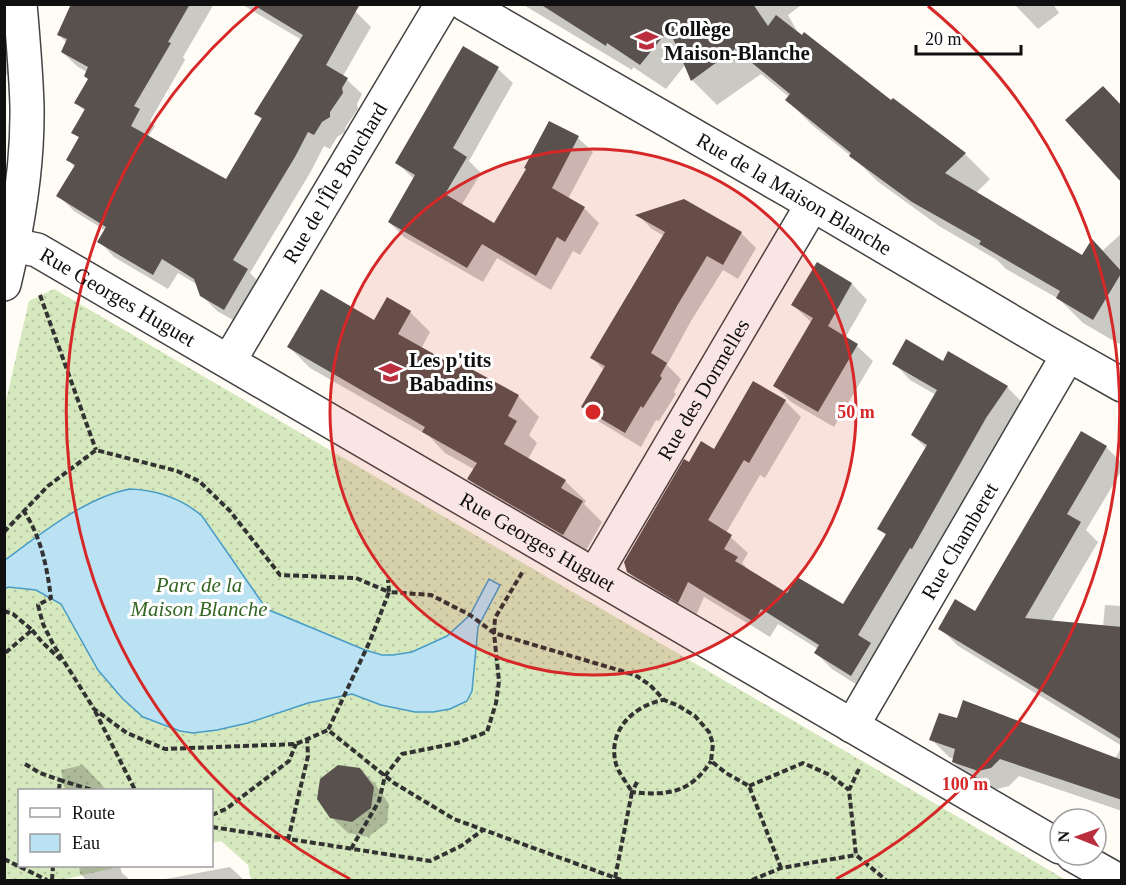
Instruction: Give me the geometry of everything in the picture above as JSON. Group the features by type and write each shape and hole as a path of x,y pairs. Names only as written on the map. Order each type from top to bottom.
{"street":[{"path":"4,284 14,245 25,157 27,107 20,4"},
{"name":"Rue de l'Île Bouchard","path":"229,361 442,4"},
{"name":"Rue de la Maison Blanche","path":"465,4 1122,385"},
{"name":"Rue des Dormelles","path":"595,574 812,205"},
{"name":"Rue Georges Huguet","path":"14,245 37,250 595,574 1048,841"},
{"name":"Rue Chamberet","path":"852,726 1068,355"},
{"path":"1094,867 1117,880"}],"path":[{"path":"40,295 96,450"},
{"path":"4,532 48,486 96,450"},
{"path":"96,450 177,471 199,481 230,512 280,575 356,578 389,591 431,595 470,615 494,633 634,675 650,685 664,700 695,716 709,732 713,744 711,761 694,781 677,790 658,795 633,792"},
{"path":"23,510 34,526 49,579 51,598 38,605 43,624 94,709 134,789"},
{"path":"351,849 379,801 385,776 402,754 457,743 487,732 496,703 499,681 494,633 495,618 526,566"},
{"path":"94,709 127,733 165,749 296,744 328,730 370,641 389,591 388,580"},
{"path":"4,611 13,614 33,630 65,664"},
{"path":"4,654 33,630"},
{"path":"633,792 617,765 614,751 617,735 624,721 636,710 650,703 664,700"},
{"path":"328,730 393,783 454,819 621,880"},
{"path":"288,840 308,756 307,738"},
{"path":"213,815 226,809 289,761 296,744"},
{"path":"711,761 749,786 781,868"},
{"path":"862,762 849,790 856,855 886,880"},
{"path":"749,786 803,763 830,775 849,790"},
{"path":"26,764 40,773 89,789"},
{"path":"59,789 60,780"},
{"path":"615,878 637,782"},
{"path":"213,827 430,861 461,846 483,830"},
{"path":"752,880 781,868 856,855"},
{"path":"4,860 18,867"},
{"path":"19,867 47,880"}],"green space":[{"name":"Parc de la Maison Blanche","path":"54,289 1066,880 251,880 248,865 221,841 213,843 213,789 18,789 18,867 118,867 62,880 5,880 5,405 29,301"}],"water":[{"path":"130,489 168,496 186,504 202,516 269,610 382,655 412,652 447,636 470,615 489,579 500,585 478,627 472,691 467,701 450,709 415,712 381,705 352,694 308,703 248,723 193,733 180,731 143,717 122,698 98,670 61,604 36,590 8,587 5,589 5,560 81,508 113,493"}],"building":[{"path":"71,4 190,4 168,42 171,43 134,106 140,109 131,126 226,179 262,118 254,114 303,35 252,4 360,4 326,65 348,78 342,88 343,93 330,112 330,117 322,122 314,135 308,132 233,260 248,269 224,310 200,296 194,279 162,259 153,275 97,242 106,227 56,196 75,165 66,160 79,137 71,133 85,109 74,103 88,79 84,76 88,67 61,52 67,39 57,35"},
{"path":"540,4 753,4 768,26 776,15 802,35 804,32 891,100 893,98 966,153 945,173 1082,255 1092,239 1122,272 1093,320 1056,298 1060,291 979,244 981,241 912,202 849,156 851,153 785,100 790,94 735,49 691,81 669,29 640,65"},
{"path":"463,46 499,67 453,148 467,157 445,194 494,223 526,169 524,168 549,121 579,136 552,188 585,207 565,242 557,237 536,276 482,244 467,268 388,222 415,175 395,163"},
{"path":"1103,86 1122,106 1122,183 1065,120"},
{"path":"684,199 742,232 723,265 707,256 677,306 651,353 667,363 660,376 662,378 625,433 581,407 605,366 590,358 665,232 635,215"},
{"path":"817,262 852,283 828,326 858,344 818,412 773,386 813,318 791,305"},
{"path":"321,289 374,320 387,297 411,311 398,334 459,368 462,364 519,395 508,416 517,421 504,444 566,480 561,488 583,501 563,535 467,479 477,463 422,432 425,427 287,347"},
{"path":"906,339 943,361 948,351 1008,386 986,418 912,549 910,548 858,635 871,643 851,676 814,653 819,645 761,609 754,622 688,582 678,603 627,572 624,562 684,459 689,462 701,441 714,449 753,381 786,400 749,463 744,460 708,520 732,535 724,549 738,557 735,561 787,593 797,577 843,604 886,534 877,529 927,445 911,435 937,390 892,364"},
{"path":"1081,431 1107,446 1067,514 1081,522 1025,618 1122,627 1122,740 938,629 955,599 975,611"},
{"path":"963,700 1122,760 1122,800 1000,759 991,768 978,771 952,762 955,749 929,740 939,713 957,718"},
{"path":"338,765 360,768 374,787 371,808 352,822 330,818 317,799 320,779"}],"place":[{"name":"Collège Maison-Blanche","path":"646,41"},
{"name":"Les p'tits Babadins","path":"391,372"}]}
